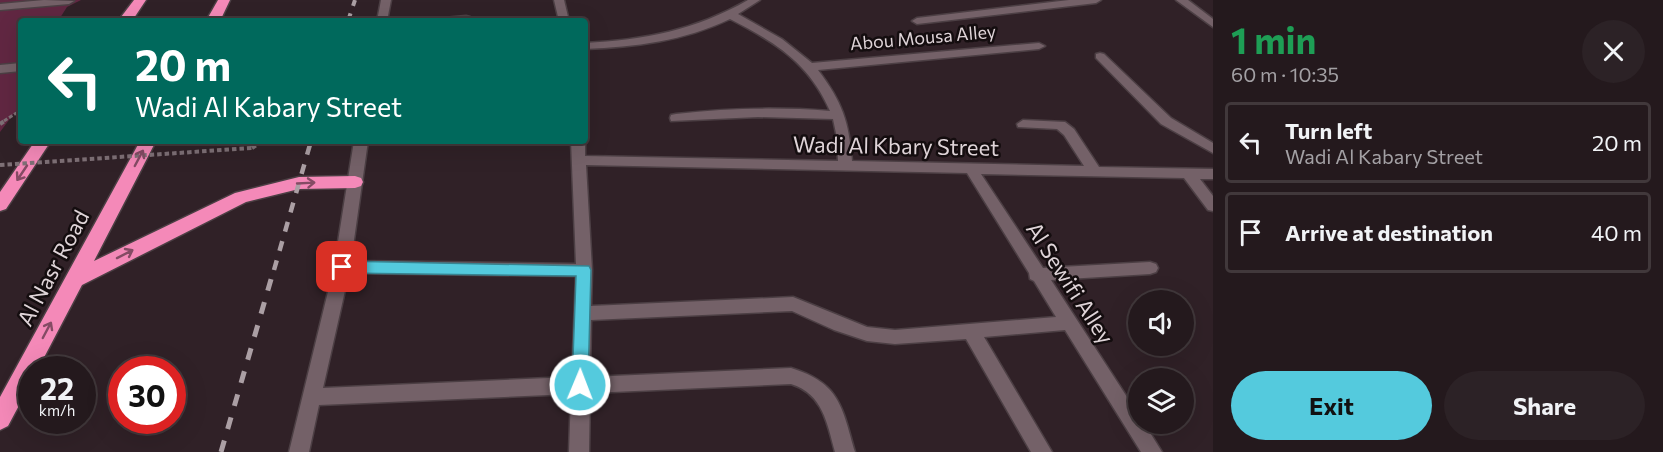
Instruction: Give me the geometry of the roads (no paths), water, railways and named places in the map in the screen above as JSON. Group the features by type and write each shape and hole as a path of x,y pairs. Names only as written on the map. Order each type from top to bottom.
{"highway":[{"path":"127,18 140,0"},
{"path":"215,18 224,0"},
{"path":"0,205 41,144"},
{"name":"Al Nasr Road","path":"0,419 146,144"},
{"path":"73,280 241,197 299,183 355,182"}],"street":[{"path":"383,18 386,0"},
{"path":"559,0 563,18"},
{"path":"588,46 630,45 687,34 731,15 755,0"},
{"path":"917,21 1096,0"},
{"path":"1181,0 1213,24"},
{"path":"0,7 13,3 69,1"},
{"path":"731,15 787,46 828,90 840,116 845,141 845,166"},
{"name":"Abou Mousa Alley","path":"809,67 1039,46"},
{"path":"1100,56 1166,120 1213,149"},
{"path":"0,69 18,67"},
{"path":"676,118 729,112 784,111 840,116"},
{"path":"1023,124 1060,125 1069,132 1095,172"},
{"path":"299,452 342,267 361,144"},
{"path":"578,144 584,270 579,452"},
{"name":"Wadi Al Kbary Street","path":"579,160 1213,174"},
{"name":"Al Sewifi Alley","path":"971,169 1036,275 1152,452"},
{"path":"1188,173 1213,206"},
{"path":"342,267 584,270"},
{"path":"1036,275 1150,268"},
{"path":"582,313 793,304 840,326 867,334 895,337 1069,323"},
{"path":"971,331 1042,452"},
{"path":"311,397 791,376 807,380 821,389 830,403 845,452"}],"railway":[{"path":"349,18 355,0"},
{"path":"274,270 310,144"},
{"path":"221,452 274,269"}]}
